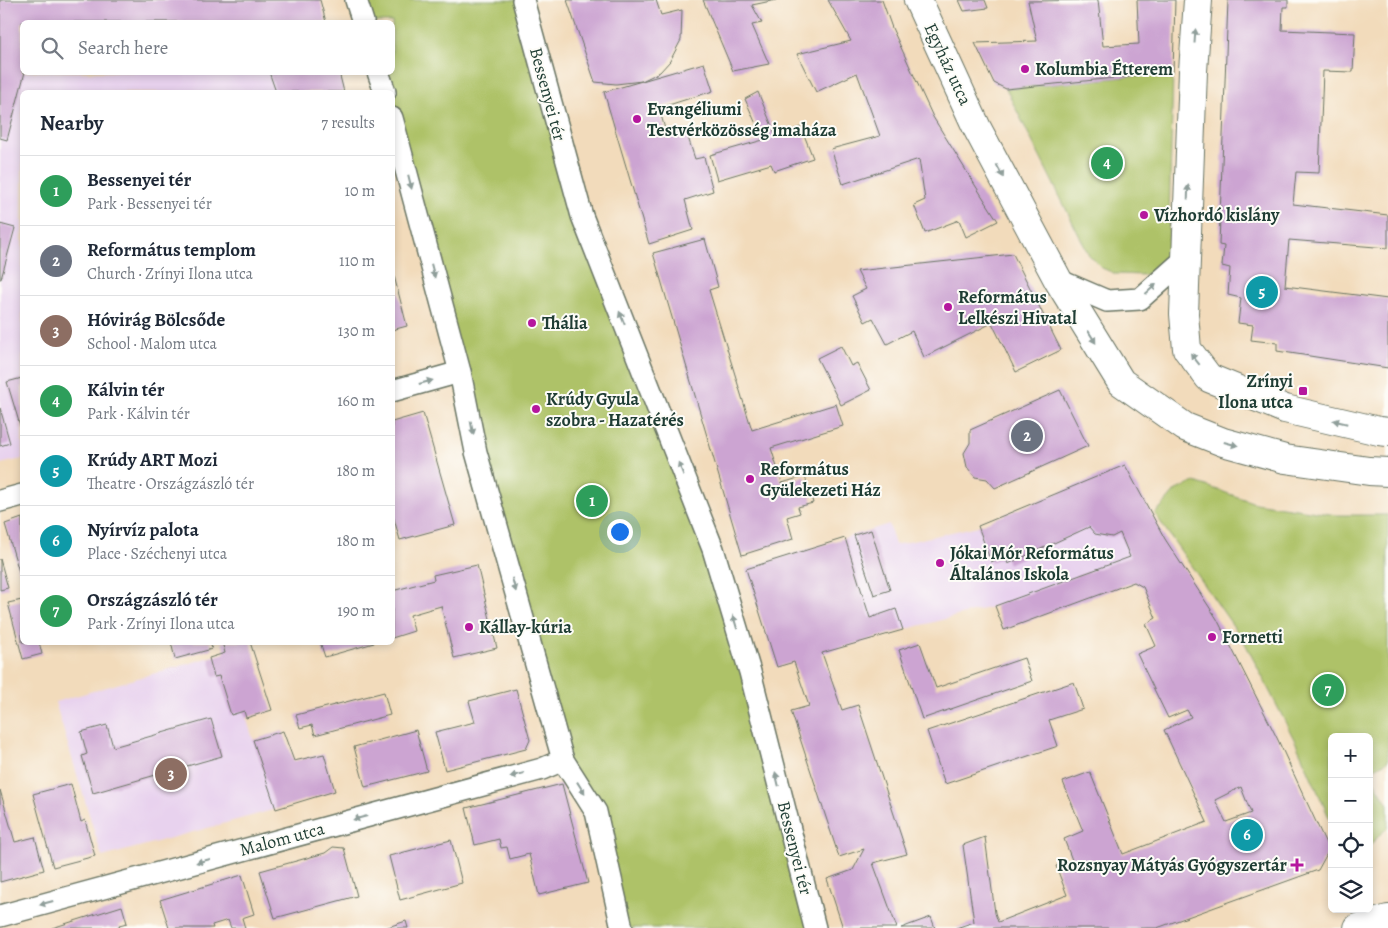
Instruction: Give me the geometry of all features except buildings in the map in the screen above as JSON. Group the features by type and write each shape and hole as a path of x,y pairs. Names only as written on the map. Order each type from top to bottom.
{"street":[{"path":"356,0 362,20"},
{"name":"Bessenyei tér","path":"523,0 582,216 713,549 750,672 815,928"},
{"name":"Egyház utca","path":"918,0 977,128 1058,280"},
{"path":"1198,0 1193,71 1184,314 1186,349 1209,378 1285,409 1388,432"},
{"path":"379,75 383,90"},
{"path":"395,129 460,372 476,452 563,760 596,812 622,928"},
{"path":"1058,280 1107,301 1140,299 1186,258"},
{"path":"1058,280 1121,382 1185,428 1223,442 1285,459 1388,472"},
{"path":"395,390 460,372"},
{"path":"0,501 20,496"},
{"name":"Malom utca","path":"0,916 533,771 563,760"},
{"path":"1358,928 1388,920"}],"shaded area":[{"path":"0,0 320,0 325,20 20,20 20,75 340,75 343,90 20,90 20,459 0,464"},
{"name":"Jókai Mór Református Általános Iskola","path":"1125,465 1165,539 1130,557 995,606 903,630 777,667 746,569 889,524 895,545 978,526"},
{"path":"225,653 276,809 102,857 55,702"}],"green space":[{"path":"356,0 523,0 582,216 713,549 815,928 622,928 596,813 563,760 395,126 395,90 391,90 379,75 395,75 395,20 362,20"},
{"path":"1173,72 1168,255 1162,266 1144,275 1116,274 1102,268 1089,255 1006,89"},
{"path":"1195,482 1255,503 1337,515 1388,515 1388,761 1373,769 1373,733 1328,733 1328,815 1297,745 1245,643 1155,514 1176,490"},
{"path":"1373,780 1388,804 1388,827 1373,842"}],"place":[{"name":"Kolumbia Étterem","path":"1025,69"},
{"name":"Evangéliumi Testvérközösség imaháza","path":"637,119"},
{"name":"Kálvin tér","path":"1107,163"},
{"name":"Vízhordó kislány","path":"1144,215"},
{"name":"Krúdy ART Mozi","path":"1262,292"},
{"name":"Református Lelkészi Hivatal","path":"948,307"},
{"name":"Thália","path":"532,323"},
{"name":"Zrínyi Ilona utca","path":"1303,391"},
{"name":"Krúdy Gyula szobra - Hazatérés","path":"536,409"},
{"name":"Református templom","path":"1027,436"},
{"name":"Református Gyülekezeti Ház","path":"750,479"},
{"name":"Bessenyei tér","path":"592,501"},
{"name":"Jókai Mór Református Általános Iskola","path":"940,563"},
{"name":"Kállay-kúria","path":"469,627"},
{"name":"Fornetti","path":"1212,637"},
{"name":"Országzászló tér","path":"1328,690"},
{"name":"Hóvirág Bölcsőde","path":"171,774"},
{"name":"Nyírvíz palota","path":"1247,835"},
{"name":"Rozsnyay Mátyás Gyógyszertár","path":"1297,865"}]}
